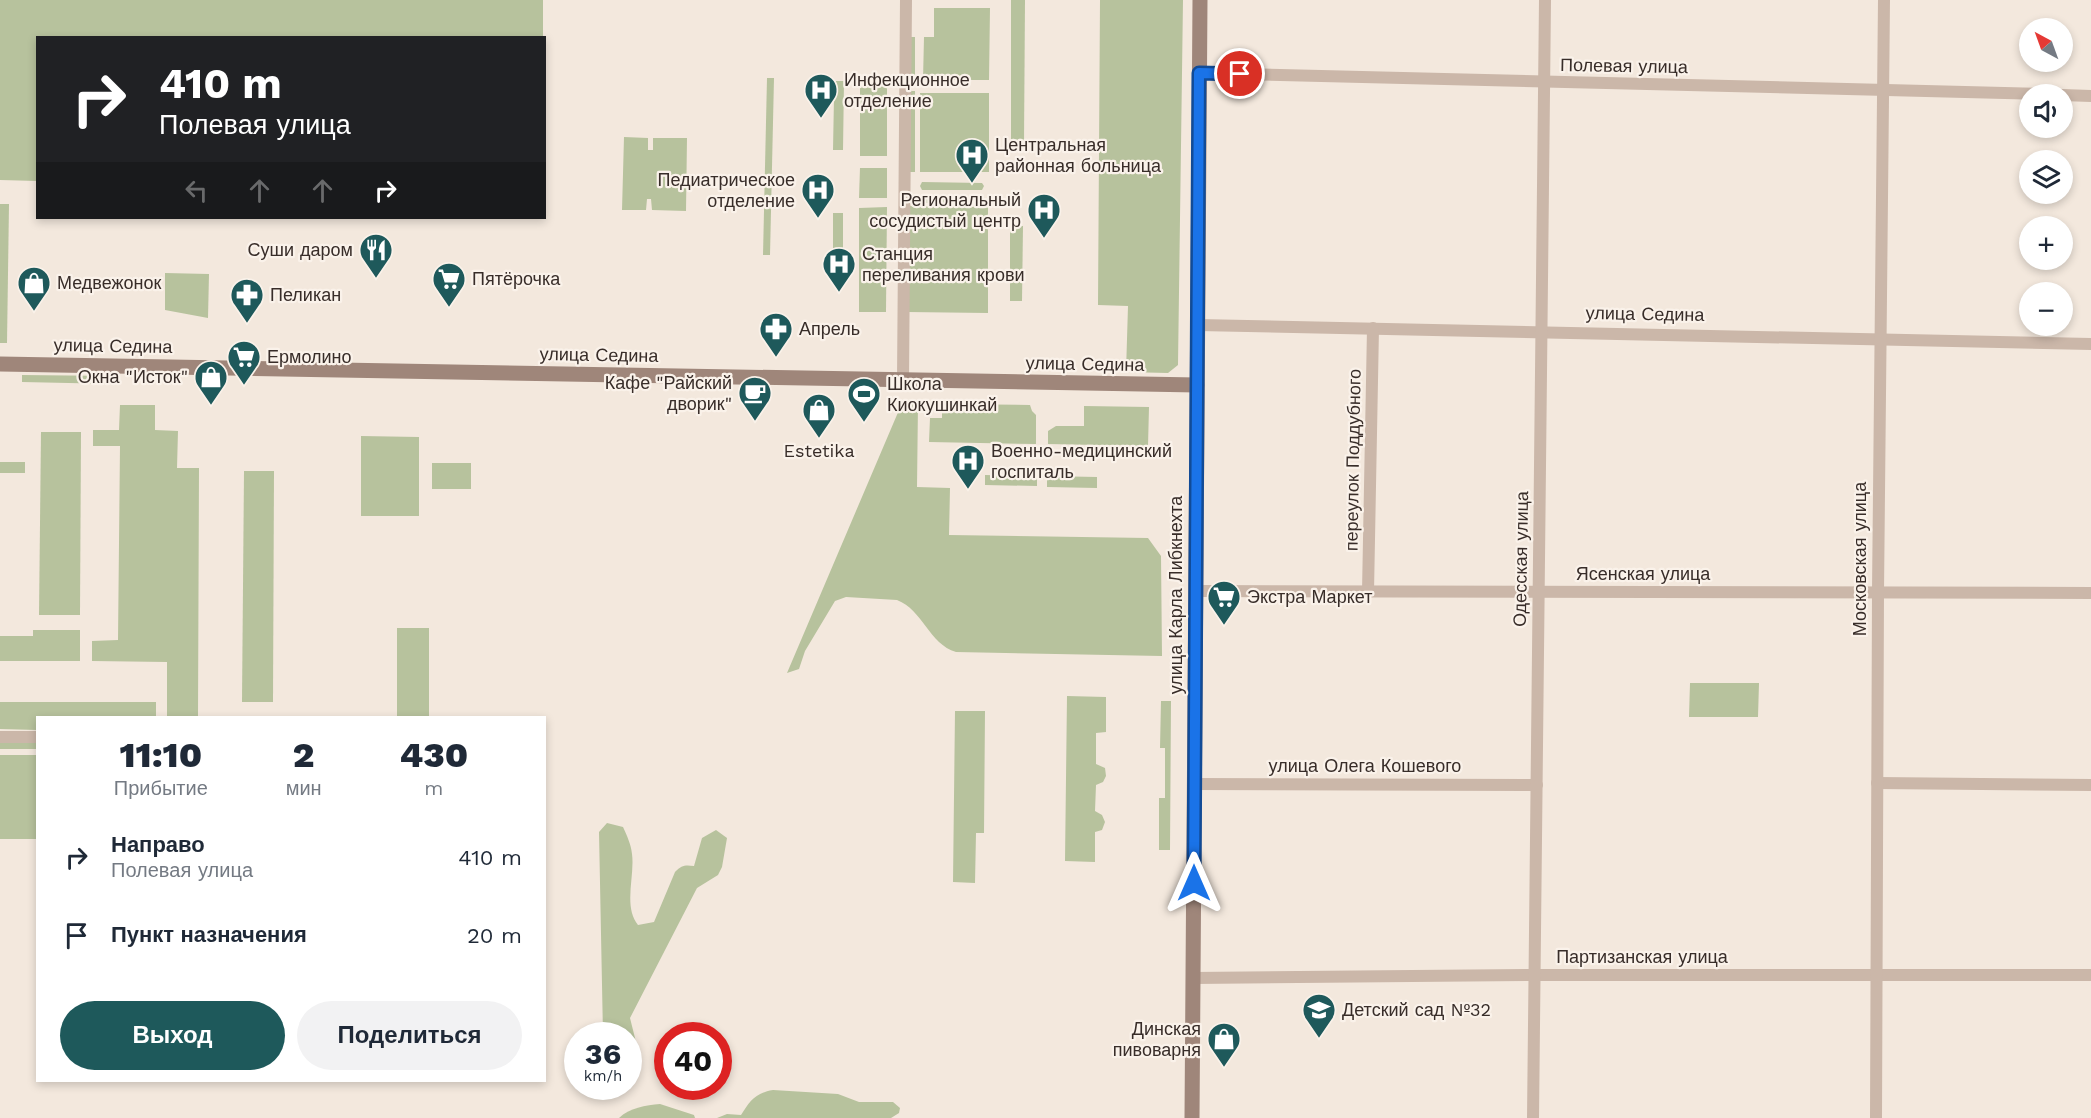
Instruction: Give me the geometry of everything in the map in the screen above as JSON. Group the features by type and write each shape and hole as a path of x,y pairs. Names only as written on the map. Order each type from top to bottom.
{"street":[{"path":"903,380 906,0"},
{"name":"улица Карла Либкнехта","path":"1192,1118 1200,0"},
{"name":"Одесская улица","path":"1533,1118 1545,0"},
{"name":"Московская улица","path":"1876,1118 1875,975 1884,0"},
{"name":"Полевая улица","path":"1199,73 2019,93"},
{"path":"2073,95 2091,96"},
{"name":"улица Седина","path":"1198,324 2091,344"},
{"name":"переулок Поддубного","path":"1368,592 1373,328"},
{"name":"улица Седина","path":"0,364 1197,385"},
{"name":"Ясенская улица","path":"1196,591 2091,593"},
{"path":"0,737 36,738"},
{"path":"1877,783 2091,785"},
{"name":"улица Олега Кошевого","path":"1194,784 1537,784"},
{"name":"Партизанская улица","path":"1193,978 1533,975 2091,975"}],"green space":[{"path":"0,0 543,0 543,36 36,36 36,181 0,180"},
{"path":"1011,0 1025,0 1024,143 1011,143"},
{"path":"1100,0 1183,0 1178,365 1168,373 1126,372 1128,306 1098,305"},
{"path":"934,8 990,8 989,80 923,80 924,37 934,37"},
{"path":"908,37 915,37 915,82 908,82"},
{"path":"767,78 774,78 770,255 763,255"},
{"path":"836,81 844,81 843,150 833,150"},
{"path":"860,81 887,81 887,156 860,156"},
{"path":"909,91 915,91 915,172 908,172"},
{"path":"920,93 989,93 989,172 920,172"},
{"path":"624,137 648,138 648,150 653,150 653,138 687,138 686,211 652,210 651,199 647,199 646,210 622,210"},
{"path":"860,168 887,168 887,198 859,198"},
{"path":"922,182 982,183 984,186 982,190 922,190 920,186"},
{"path":"919,198 985,198 985,203 919,203"},
{"path":"0,204 9,204 7,343 0,343"},
{"path":"908,206 988,207 988,313 907,312"},
{"path":"887,207 886,312 859,312 859,208"},
{"path":"833,213 843,213 843,277 833,277"},
{"path":"1010,226 1023,226 1022,301 1010,301"},
{"path":"165,273 209,274 208,318 165,310"},
{"path":"22,375 115,376 115,384 22,382"},
{"path":"902,403 918,403 917,487 950,488 949,535 1148,538 1161,556 1162,656 956,652 939,642 913,611 897,600 846,597 835,601 805,651 799,669 787,673"},
{"path":"942,404 1030,405 1036,415 1036,444 929,442 930,418 942,418"},
{"path":"120,405 155,405 155,430 178,431 177,468 199,468 198,716 167,716 167,662 92,661 92,641 118,640 120,446 93,446 93,430 119,430"},
{"path":"1084,406 1149,407 1148,446 1048,444 1048,431 1056,426 1084,426"},
{"path":"41,432 81,432 80,615 39,615"},
{"path":"361,436 419,437 419,516 361,516"},
{"path":"0,462 25,462 25,473 0,473"},
{"path":"432,463 471,463 471,489 432,489"},
{"path":"244,471 274,471 273,702 242,702"},
{"path":"985,475 1037,476 1037,486 985,485"},
{"path":"1047,476 1097,477 1097,488 1047,487"},
{"path":"397,628 429,628 429,716 397,716"},
{"path":"33,630 80,630 80,661 0,661 0,636 33,636"},
{"path":"1690,683 1759,683 1758,717 1689,717"},
{"path":"1067,696 1106,697 1106,732 1096,733 1096,764 1105,768 1106,776 1103,782 1096,785 1095,811 1102,815 1105,822 1102,830 1095,832 1095,862 1065,861"},
{"path":"1161,701 1171,701 1170,850 1159,850 1159,798 1165,798 1165,748 1160,748"},
{"path":"0,702 156,702 156,716 36,716 36,730 0,729"},
{"path":"955,711 985,711 984,833 976,833 975,883 953,882"},
{"path":"0,741 36,741 36,749 0,749"},
{"path":"0,755 36,755 36,839 0,839"},
{"path":"607,823 623,827 630,843 633,863 630,900 638,925 654,922 675,872 684,866 694,866 702,838 716,830 727,838 722,867 718,875 697,888 630,1018 631,1022 603,1022 599,832"},
{"path":"773,1090 838,1094 859,1102 893,1102 900,1108 899,1113 891,1118 717,1118 727,1114 741,1115 754,1098"},
{"path":"660,1104 694,1115 695,1118 619,1118 633,1109"}],"place":[{"name":"Инфекционное отделение","path":"821,119"},
{"name":"Центральная районная больница","path":"972,184"},
{"name":"Педиатрическое отделение","path":"818,219"},
{"name":"Региональный сосудистый центр","path":"1044,239"},
{"name":"Суши даром","path":"376,279"},
{"name":"Станция переливания крови","path":"839,293"},
{"name":"Пятёрочка","path":"449,308"},
{"name":"Медвежонок","path":"34,312"},
{"name":"Пеликан","path":"247,324"},
{"name":"Апрель","path":"776,358"},
{"name":"Ермолино","path":"244,386"},
{"name":"Окна \"Исток\"","path":"211,406"},
{"name":"Кафе \"Райский дворик\"","path":"755,422"},
{"name":"Школа Киокушинкай","path":"864,423"},
{"name":"Estetika","path":"819,439"},
{"name":"Военно-медицинский госпиталь","path":"968,490"},
{"name":"Экстра Маркет","path":"1224,626"},
{"name":"Детский сад №32","path":"1319,1039"},
{"name":"Динская пивоварня","path":"1224,1068"}],"route":[{"path":"1194,883 1199,73 1240,74"}]}
